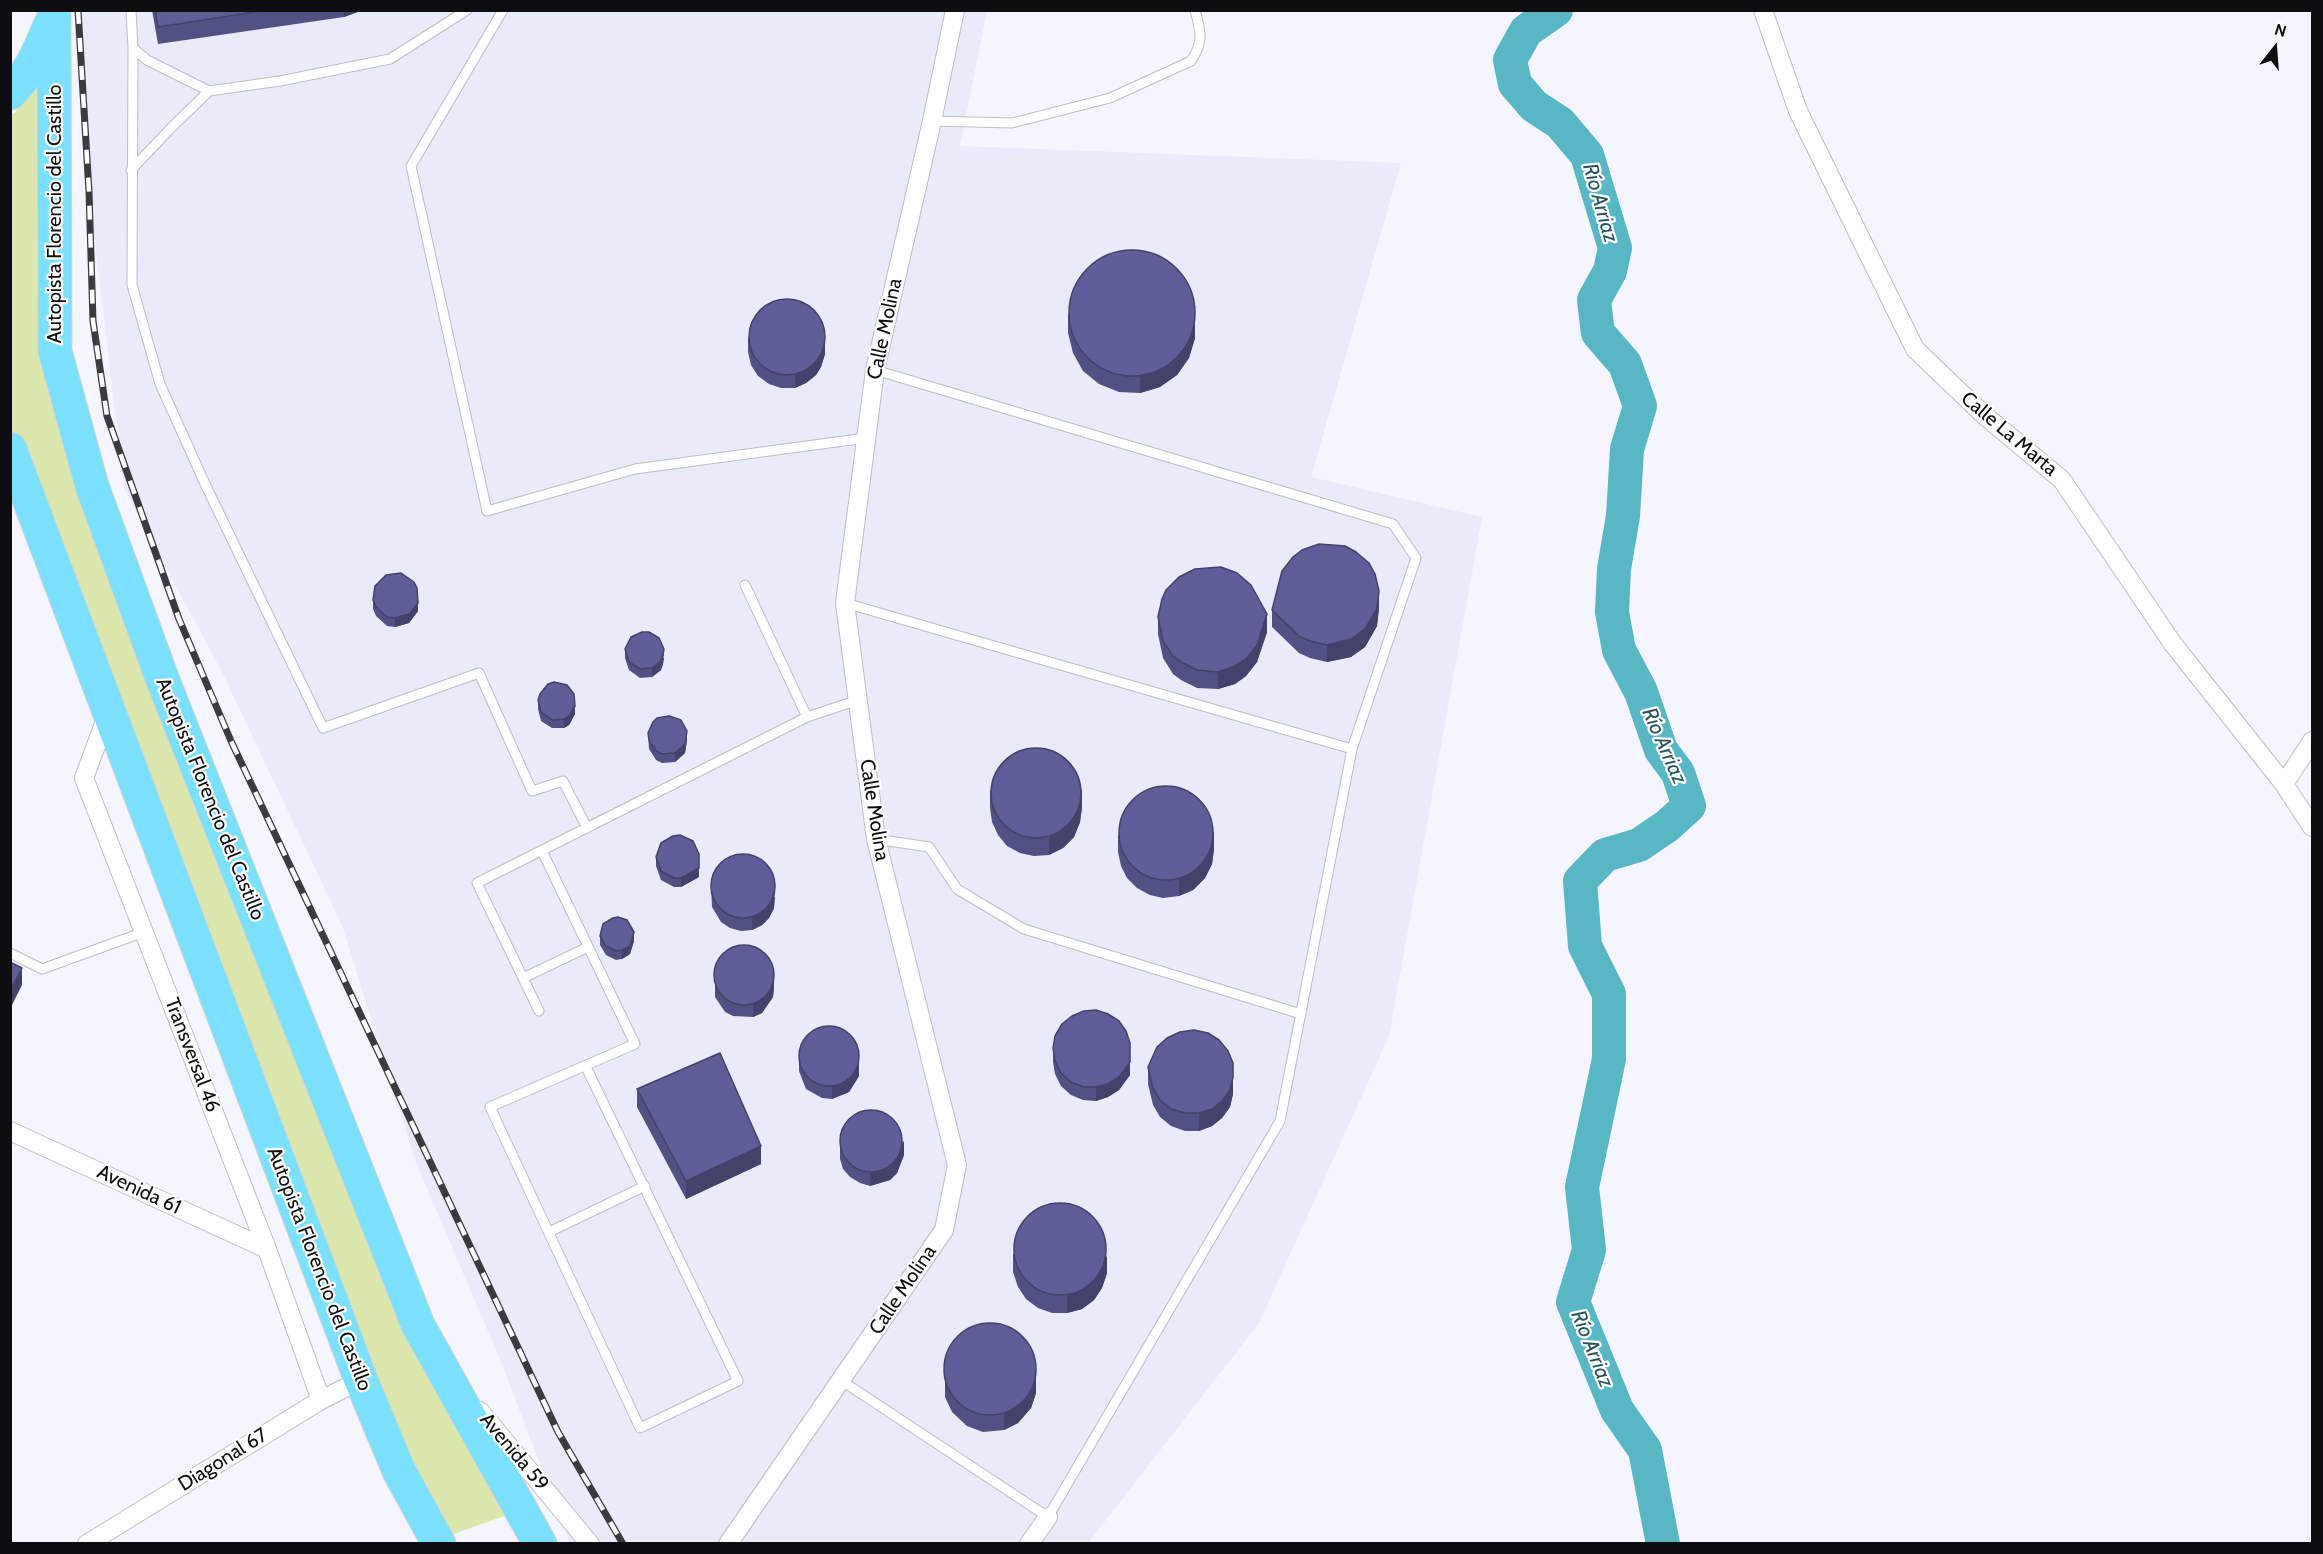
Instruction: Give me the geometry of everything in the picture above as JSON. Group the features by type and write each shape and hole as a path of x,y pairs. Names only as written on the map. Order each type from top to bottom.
{"highway":[{"path":"10,93 23,80 38,55 54,12"},
{"name":"Autopista Florencio del Castillo","path":"54,12 55,351 92,486 162,678 418,1325 540,1544"},
{"name":"Autopista Florencio del Castillo","path":"10,449 361,1380 399,1471 439,1544"}],"street":[{"name":"Calle Molina","path":"728,1544 944,1230 957,1166 876,839 845,603 875,370 955,10"},
{"name":"Calle La Marta","path":"1763,10 1798,111 1915,349 1984,415 2062,480 2173,644 2284,784 2313,827"},
{"name":"Transversal 46","path":"109,711 84,778 267,1249 321,1400"},
{"path":"2284,784 2313,741"},
{"name":"Avenida 61","path":"10,1131 267,1249"},
{"name":"Avenida 59","path":"438,1360 590,1544"},
{"name":"Diagonal 67","path":"87,1544 321,1400 361,1380"},
{"path":"1029,1544 1048,1517"}],"lane":[{"path":"131,10 133,48 132,285 160,384 206,486 323,728 479,673 532,790 563,781 587,828"},
{"path":"133,48 147,60 209,91 280,81 390,59 466,10"},
{"path":"503,10 411,166 487,511 635,469 866,438"},
{"path":"932,121 1012,123 1110,98 1191,61 1200,49 1201,32 1195,10"},
{"path":"132,170 209,91"},
{"path":"842,1381 1048,1517 1280,1121 1352,749 1416,558 1393,524 875,370"},
{"path":"745,585 807,717"},
{"path":"845,603 1352,749"},
{"path":"539,1011 477,883 807,717 858,700"},
{"path":"876,839 929,847 957,889 1024,929 1301,1014"},
{"path":"542,851 635,1044 490,1107 640,1428 738,1381 586,1066"},
{"path":"10,953 42,969 144,932"},
{"path":"523,978 588,947"},
{"path":"549,1232 645,1186"}],"shaded area":[{"path":"78,11 987,11 960,146 1401,163 1311,477 1482,517 1389,1036 1259,1323 1088,1543 570,1543 502,1364 416,1163 342,925 222,672 124,489 89,192"}],"green space":[{"path":"37,75 55,351 332,1107 521,1510 437,1540 128,762 11,427 10,114 15,113"}],"building":[{"path":"155,10 268,10 158,27"},
{"path":"1132,250 1156,255 1176,269 1190,289 1195,313 1190,337 1176,357 1156,371 1132,376 1108,371 1088,357 1074,337 1069,313 1074,289 1088,269 1108,255"},
{"path":"787,299 802,302 814,310 822,322 825,337 822,352 814,364 802,372 787,375 772,372 760,364 752,352 749,337 752,322 760,310 772,302"},
{"path":"1319,544 1345,546 1356,552 1369,563 1375,574 1379,591 1377,608 1365,629 1351,639 1327,645 1299,636 1272,610 1282,571 1302,550"},
{"path":"1221,567 1237,573 1251,585 1267,614 1257,645 1246,659 1218,672 1197,670 1173,656 1163,641 1158,617 1162,599 1166,590 1179,577 1195,569"},
{"path":"401,573 414,582 417,588 418,603 409,614 395,618 387,617 376,607 373,600 375,586 386,575"},
{"path":"642,632 649,632 659,638 664,649 661,661 652,668 640,669 629,662 625,649 631,637"},
{"path":"554,682 567,685 574,694 575,706 569,716 564,719 552,720 541,712 538,700 540,694 548,684"},
{"path":"669,716 681,720 687,731 685,744 675,753 662,754 656,751 649,740 648,733 657,718"},
{"path":"1027,748 1045,748 1061,755 1074,768 1081,784 1081,802 1074,818 1061,831 1045,838 1027,838 1011,831 998,818 991,802 991,784 998,768 1011,755"},
{"path":"1166,786 1184,789 1199,800 1210,815 1213,833 1210,851 1199,866 1184,877 1166,880 1148,877 1133,866 1122,851 1119,833 1122,815 1133,800 1148,789"},
{"path":"680,835 693,841 699,854 699,868 681,878 674,878 661,871 656,857 661,843"},
{"path":"743,854 761,860 769,868 775,886 769,904 761,912 743,918 725,912 717,904 711,886 717,868 725,860"},
{"path":"618,917 627,920 634,932 630,946 616,951 606,946 600,936 603,924"},
{"path":"744,945 765,954 774,975 765,996 744,1005 723,996 714,975 723,954"},
{"path":"10,962 22,968 10,991"},
{"path":"1096,1010 1119,1021 1126,1031 1130,1043 1130,1062 1119,1077 1108,1084 1083,1087 1071,1082 1061,1073 1055,1061 1053,1048 1055,1036 1062,1024 1072,1016 1084,1011"},
{"path":"829,1026 850,1035 859,1056 850,1077 829,1086 808,1077 799,1056 808,1035"},
{"path":"1194,1030 1208,1033 1219,1040 1228,1051 1233,1063 1233,1077 1230,1090 1212,1109 1199,1113 1185,1113 1171,1109 1160,1100 1153,1088 1148,1067 1157,1047 1167,1038 1180,1032"},
{"path":"720,1053 761,1146 686,1181 637,1089"},
{"path":"865,1110 877,1110 893,1119 900,1129 902,1141 900,1153 893,1163 877,1172 865,1172 854,1167 845,1158 840,1147 840,1135 845,1124 854,1115"},
{"path":"1051,1203 1069,1203 1086,1210 1099,1223 1106,1240 1106,1258 1099,1275 1086,1288 1069,1295 1051,1295 1034,1288 1021,1275 1014,1258 1014,1240 1021,1223 1034,1210"},
{"path":"990,1323 1007,1327 1022,1337 1032,1352 1036,1369 1032,1386 1022,1401 1007,1411 990,1415 973,1411 958,1401 948,1386 944,1369 948,1352 958,1337 973,1327"}],"waterway":[{"name":"Río Arriaz","path":"1556,10 1526,31 1510,60 1515,84 1534,106 1560,123 1587,155 1615,248 1610,271 1594,300 1598,333 1625,364 1640,406 1627,449 1623,516 1614,569 1612,612 1619,650 1641,692 1661,750 1678,773 1689,806 1667,826 1639,845 1605,855 1580,881 1585,946 1609,994 1609,1059 1582,1187 1589,1250 1573,1302 1617,1410 1645,1450 1663,1544"}],"railway":[{"path":"78,10 89,192 93,321 107,416 179,619 231,741 558,1432 623,1544"}]}
